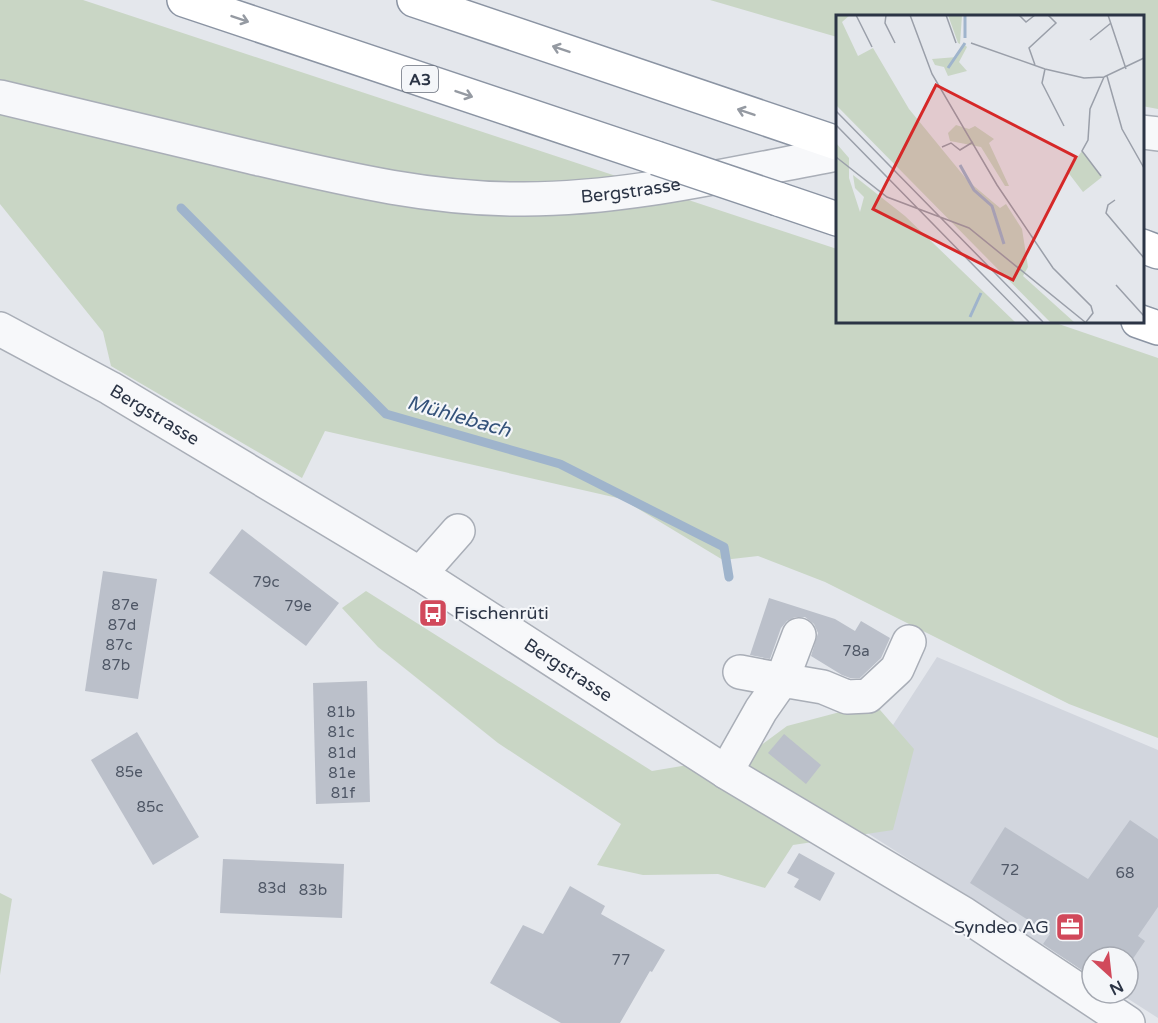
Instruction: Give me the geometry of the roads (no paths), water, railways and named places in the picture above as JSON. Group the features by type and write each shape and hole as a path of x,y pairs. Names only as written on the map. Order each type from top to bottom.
{"highway":[{"name":"A3","path":"184,0 836,219"},
{"path":"414,0 836,143"},
{"path":"1143,246 1158,252"},
{"path":"1141,322 1158,328"}],"street":[{"name":"Bergstrasse","path":"0,98 325,174 403,190 465,198 522,200 578,198 836,154"},
{"path":"1143,132 1158,134"},
{"name":"Bergstrasse","path":"0,329 110,388 420,574 726,772 964,914 1128,1023"},
{"path":"420,574 458,531"},
{"path":"726,772 761,710 782,680 799,636"},
{"path":"740,672 823,687 847,697 868,696 897,669 909,642"}],"waterway":[{"name":"Mühlebach","path":"181,208 386,414 560,464 724,547 729,577"}],"place":[{"name":"Fischenrüti","path":"433,613"},
{"name":"Syndeo AG","path":"1070,927"}]}
